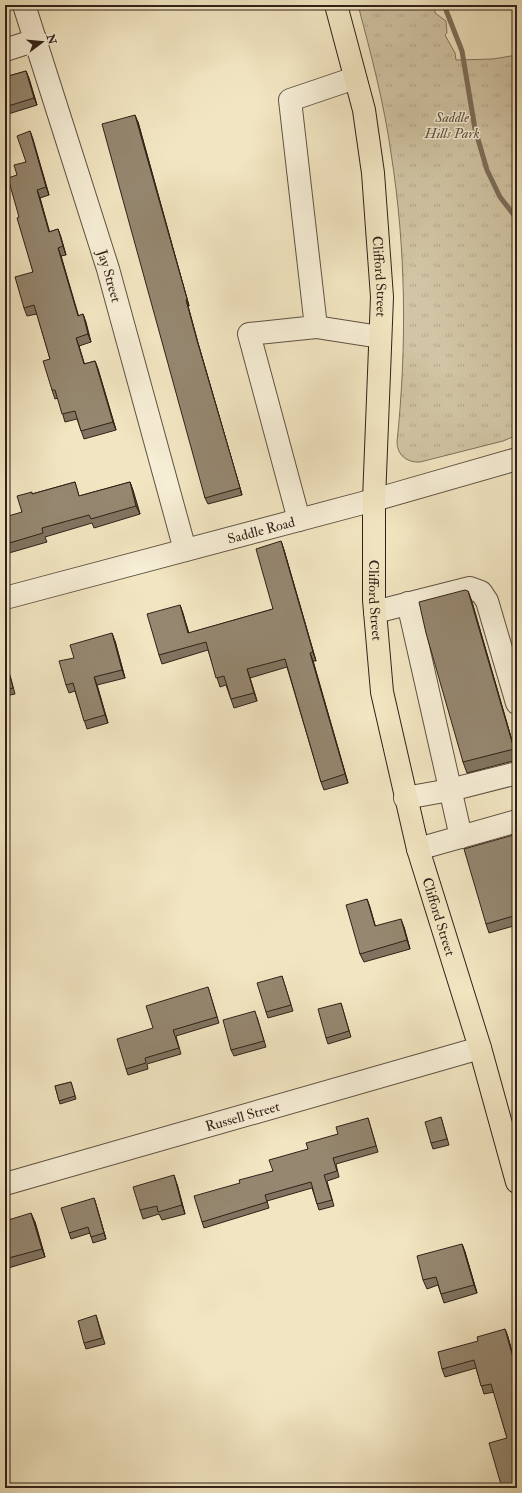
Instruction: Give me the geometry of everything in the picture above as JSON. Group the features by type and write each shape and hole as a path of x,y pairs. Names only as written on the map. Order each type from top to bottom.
{"main road":[{"name":"Clifford Street","path":"336,5 364,110 373,173 382,297 374,500 375,612 382,692 418,849 480,1048 515,1170"}],"street":[{"name":"Jay Street","path":"24,5 108,268 185,550"},
{"path":"5,50 36,40"},
{"path":"316,327 290,100 355,78"},
{"path":"299,520 249,334 316,327 380,337"},
{"name":"Saddle Road","path":"5,598 374,500 517,459"},
{"path":"375,612 470,588 481,592 487,601 517,703"},
{"path":"408,603 461,837"},
{"path":"406,798 450,790 517,773"},
{"path":"418,849 517,821"},
{"name":"Russell Street","path":"5,1184 480,1048"}],"green space":[{"name":"Saddle Hills Park","path":"358,5 435,5 435,13 446,21 447,33 445,35 455,53 456,60 493,59 517,55 517,441 515,436 503,441 420,462 407,460 397,447 403,333 400,225 385,116"}],"building":[{"path":"26,71 34,98 5,107 5,77"},
{"path":"135,115 187,299 186,300 196,337 240,488 205,498 102,124"},
{"path":"30,131 46,187 37,190 49,232 58,229 63,246 58,248 78,316 83,314 88,334 76,338 84,364 95,361 113,422 81,431 75,411 62,414 55,390 52,390 43,361 50,359 34,305 24,308 15,277 33,272 17,218 19,217 8,178 17,175 14,165 26,162 17,136"},
{"path":"75,482 79,496 130,482 136,506 91,519 89,515 42,528 43,533 6,544 5,517 22,512 17,496 32,492 32,494"},
{"path":"281,541 313,652 310,653 345,774 321,782 285,659 247,669 254,693 231,699 224,676 216,678 206,642 159,655 147,614 180,605 188,633 273,609 256,549"},
{"path":"465,590 468,591 514,749 463,762 426,633 419,602"},
{"path":"112,633 122,670 94,677 105,715 84,721 73,683 66,685 59,661 74,658 70,645"},
{"path":"8,669 13,688 5,690 5,670"},
{"path":"517,834 517,915 486,924 464,849"},
{"path":"367,899 375,926 401,919 407,940 360,954 346,905"},
{"path":"282,976 291,1005 266,1012 257,983"},
{"path":"208,987 217,1017 173,1030 179,1048 145,1058 146,1063 126,1069 117,1039 153,1028 146,1006"},
{"path":"341,1003 349,1031 326,1038 318,1009"},
{"path":"255,1011 264,1041 231,1050 223,1020"},
{"path":"71,1082 75,1096 59,1101 55,1086"},
{"path":"441,1117 447,1139 431,1143 425,1122"},
{"path":"368,1118 376,1146 333,1158 337,1171 324,1175 332,1200 317,1204 311,1182 265,1195 267,1202 202,1222 194,1196 240,1183 239,1180 273,1171 269,1160 308,1149 306,1143 338,1134 336,1127"},
{"path":"174,1175 182,1205 158,1212 157,1206 140,1210 133,1187"},
{"path":"94,1198 104,1233 91,1237 88,1227 69,1233 61,1208"},
{"path":"31,1213 42,1249 5,1259 5,1221"},
{"path":"462,1244 474,1285 441,1294 436,1277 423,1280 417,1256"},
{"path":"96,1315 102,1338 84,1343 78,1321"},
{"path":"505,1329 517,1372 517,1377 515,1377 517,1382 517,1488 502,1488 489,1443 507,1438 491,1384 481,1386 474,1360 442,1369 438,1352 478,1341 477,1337"}],"waterway":[{"path":"444,5 462,51 475,129 487,170 500,197 517,219"}]}
